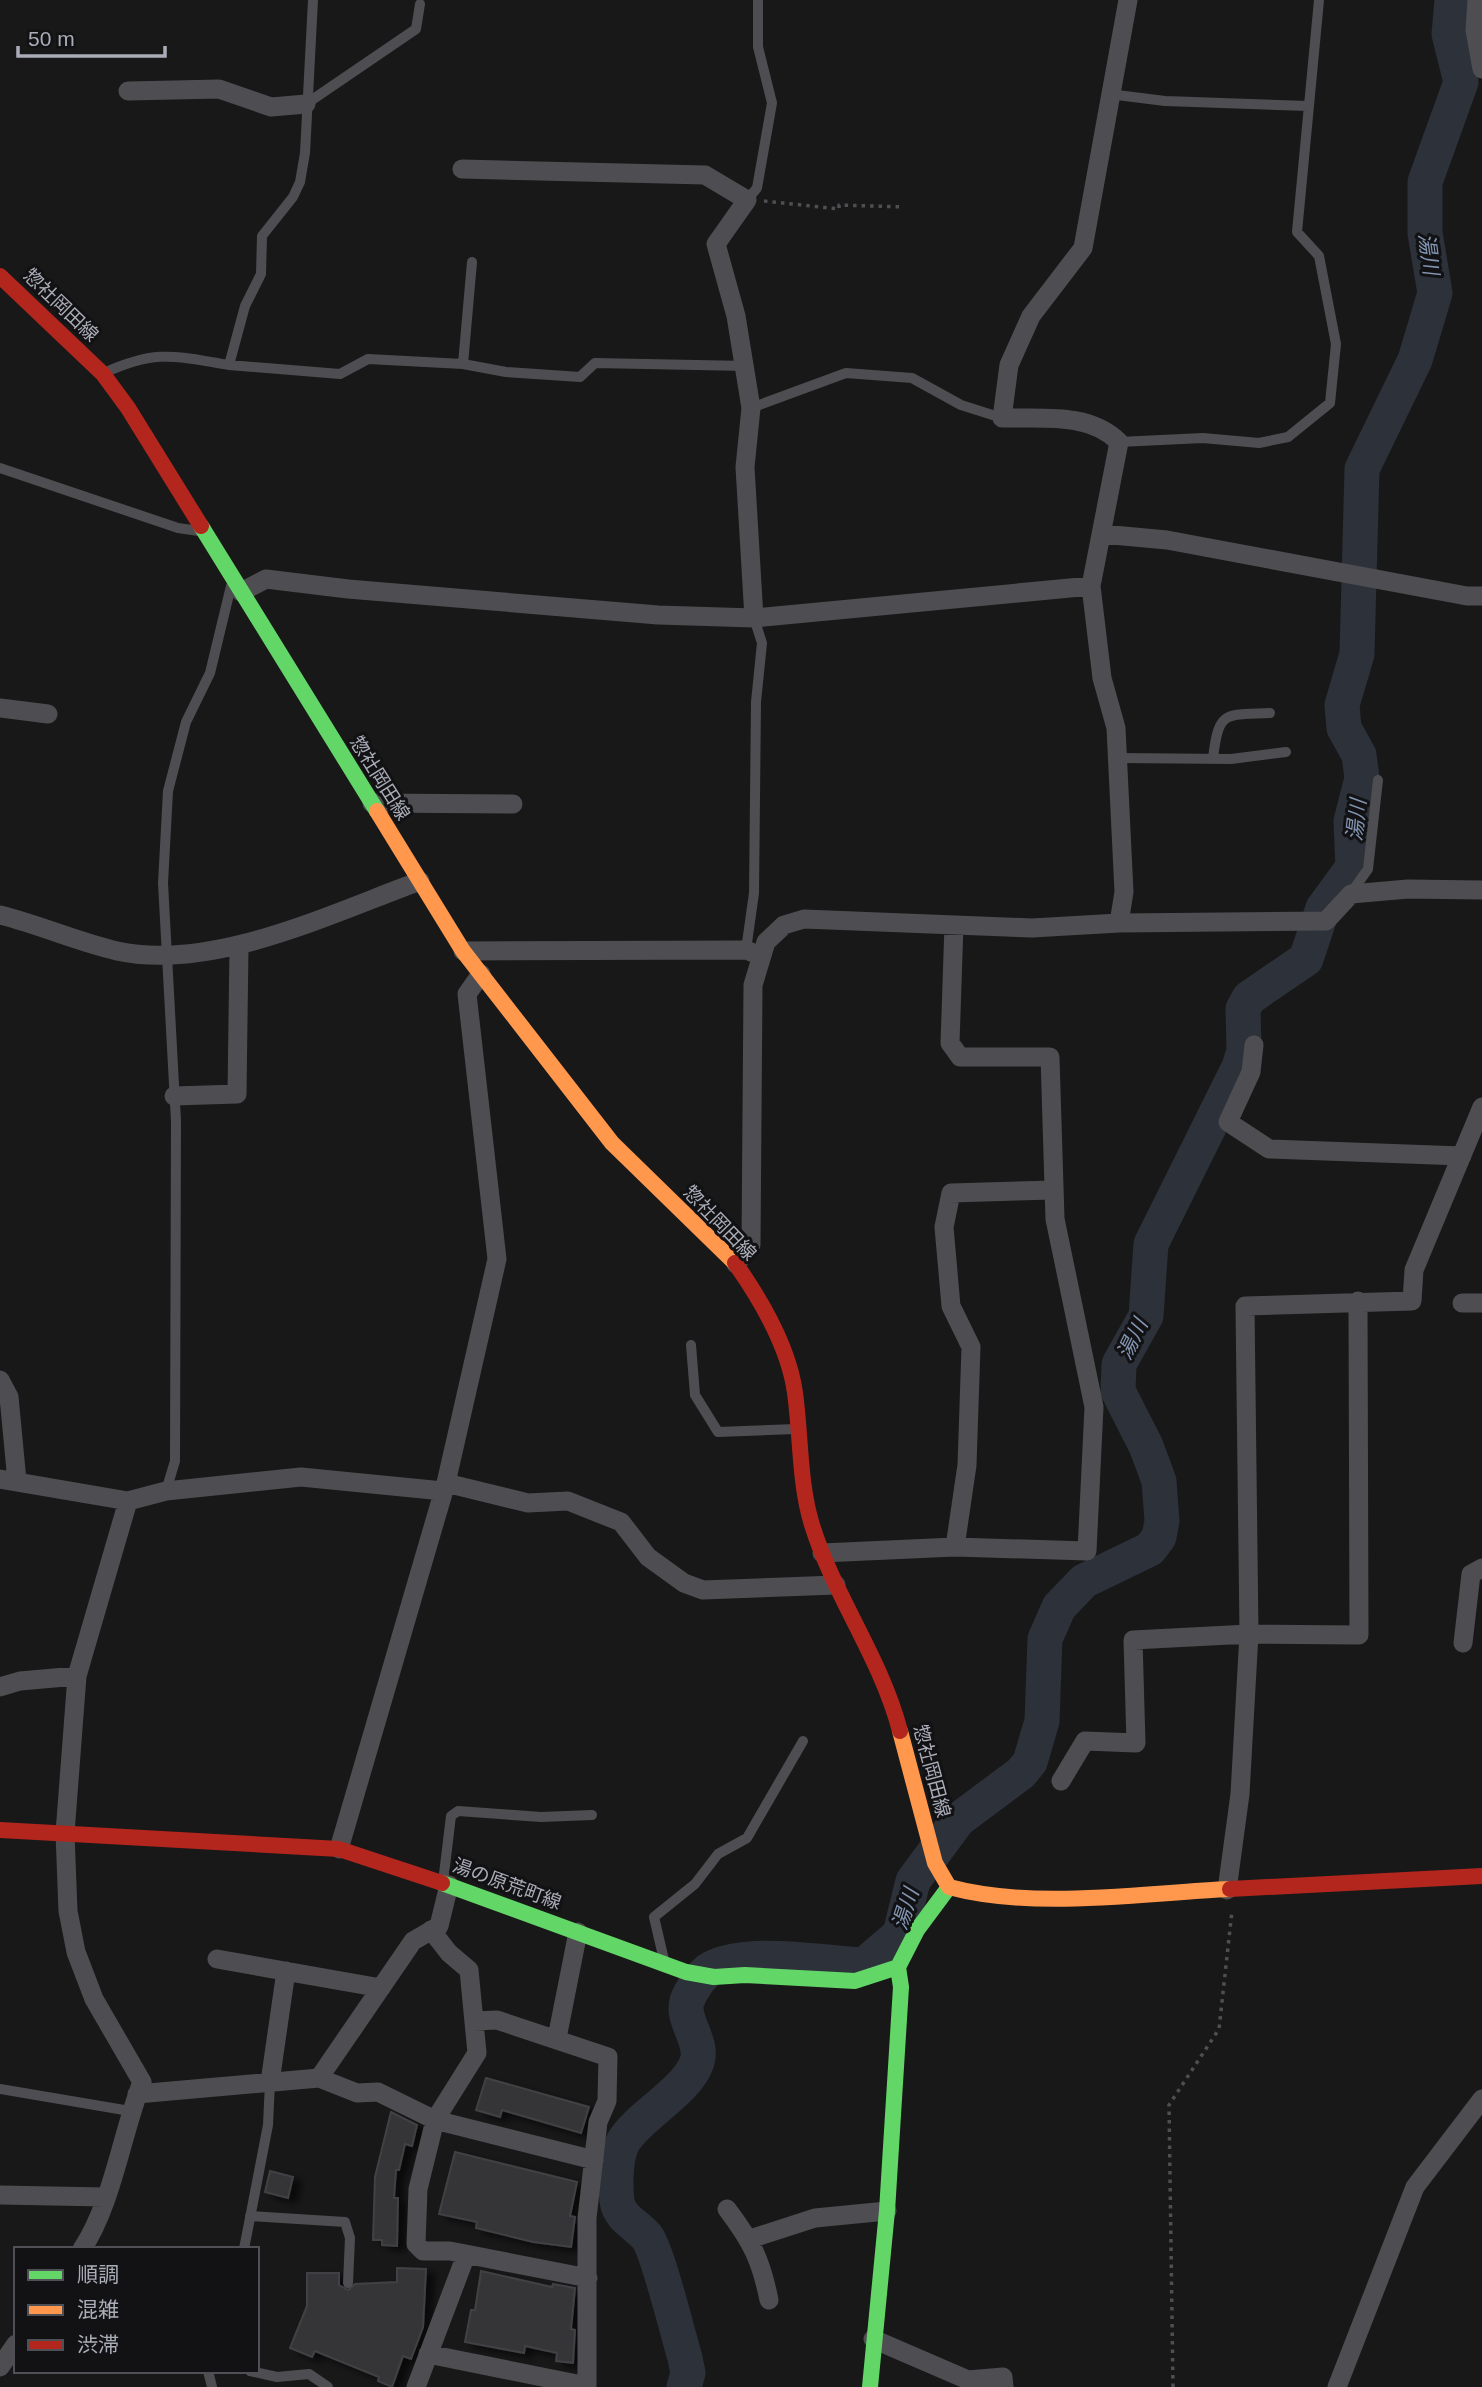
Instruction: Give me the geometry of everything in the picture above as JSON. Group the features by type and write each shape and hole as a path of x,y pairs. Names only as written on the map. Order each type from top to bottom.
{"main road":[{"name":"惣社岡田線","path":"0,276 9,296 103,374 128,408 463,951 612,1143 736,1264 769,1319 786,1357 794,1390 805,1492 821,1553 892,1700 935,1863 949,1887"},
{"name":"湯の原荒町線","path":"0,1830 253,1842 339,1849 446,1884 665,1963 714,1977 745,1975 855,1981 898,1968"},
{"path":"870,2387 887,2211 901,1987 898,1968 917,1930 949,1887 983,1896 1042,1898 1482,1875"}],"street":[{"path":"1119,923 1125,892 1116,728 1102,678 1091,586 1119,442 1106,429 1088,422 1002,418 1009,366 1031,316 1083,248 1128,0"},
{"path":"1477,0 1475,30 1482,69"},
{"path":"128,91 219,89 271,107 306,104"},
{"path":"462,169 705,176 747,200 716,244 747,366 751,408 745,467 754,618"},
{"path":"1102,534 1167,540 1467,596 1482,596"},
{"path":"237,586 265,579 348,589 644,614 754,618 1091,586"},
{"path":"0,708 48,714"},
{"path":"372,803 513,804"},
{"path":"0,915 119,952 166,954 239,947 420,881"},
{"path":"463,951 753,953 784,926 804,919 1032,928 1119,923 1326,920 1351,894 1408,889 1482,890"},
{"path":"821,1553 955,1547 1087,1550 1094,1407 1055,1219 1050,1058 960,1057 950,1043 954,925"},
{"path":"174,1096 237,1094 239,947"},
{"path":"736,1264 751,1245 753,953"},
{"path":"339,1849 444,1487 497,1259 467,994 481,974"},
{"path":"1254,1045 1251,1072 1228,1122 1269,1149 1462,1156"},
{"path":"1231,1890 1240,1794 1249,1634 1245,1306 1412,1301 1414,1270 1482,1107"},
{"path":"955,1547 967,1465 971,1347 951,1306 944,1227 951,1193 1054,1190"},
{"path":"1061,1781 1084,1741 1136,1743 1133,1640 1249,1634 1359,1635 1358,1301"},
{"path":"1462,1303 1482,1303"},
{"path":"0,1380 9,1397 8,1480 128,1501 166,1490 301,1477 444,1487 528,1503 568,1501 621,1522 648,1557 684,1583 703,1590 836,1585"},
{"path":"83,2247 94,2231 142,2082 94,1999 76,1952 68,1911 65,1833 77,1676 128,1501"},
{"path":"1462,1643 1471,1574 1482,1568"},
{"path":"0,1687 20,1681 77,1676"},
{"path":"319,2078 413,1941 439,1926 446,1884"},
{"path":"431,1930 449,1953 469,1970 477,2053 435,2120 418,2189 416,2244 423,2251 466,2255 588,2278"},
{"path":"556,2038 578,1932"},
{"path":"216,1959 381,1988"},
{"path":"270,2082 286,1971"},
{"path":"428,2354 587,2386 587,2218 598,2122 607,2101 608,2057 497,2020 475,2021"},
{"path":"134,2103 270,2082 319,2078 357,2094 378,2092 435,2120 594,2160"},
{"path":"1338,2387 1415,2187 1482,2099"},
{"path":"0,2195 105,2197"},
{"path":"727,2209 750,2239 762,2263 769,2300"},
{"path":"750,2239 815,2218 887,2211"},
{"path":"415,2387 466,2255"},
{"path":"873,2339 968,2380 1003,2377 1004,2387"},
{"path":"0,2367 14,2347"}],"lane":[{"path":"229,365 245,306 261,274 262,236 293,197 300,182 305,153 313,0"},
{"path":"747,200 757,188 772,103 758,47 758,0"},
{"path":"1119,442 1203,439 1259,443 1287,437 1330,403 1336,344 1319,256 1297,232 1319,0"},
{"path":"306,104 416,29 420,4"},
{"path":"1109,94 1165,101 1307,106"},
{"path":"463,364 472,262"},
{"path":"103,374 137,358 163,354 229,365 340,374 368,359 463,364 506,372 580,377 595,363 747,366"},
{"path":"751,408 846,373 912,378 961,405 1002,418"},
{"path":"0,468 178,528 202,531"},
{"path":"166,1490 174,1461 174,1096 163,883 168,791 186,722 210,673 237,586"},
{"path":"753,953 756,702 762,643 754,618"},
{"path":"1213,758 1217,728 1224,719 1233,715 1270,713"},
{"path":"1118,758 1231,759 1286,752"},
{"path":"1351,894 1368,869 1378,780"},
{"path":"691,1346 695,1395 718,1432 799,1429"},
{"path":"665,1963 654,1917 695,1884 718,1854 747,1839 803,1741"},
{"path":"446,1884 451,1816 458,1811 541,1817 592,1815"},
{"path":"244,2247 268,2125 270,2082"},
{"path":"0,2089 134,2103"},
{"path":"250,2216 345,2222 350,2238 348,2283"},
{"path":"259,2373 277,2377 309,2374 328,2387"}],"path":[{"path":"747,200 839,209 839,205 904,207"},
{"path":"1173,2387 1170,2105 1219,2029 1231,1890"}],"building":[{"path":"486,2078 589,2107 581,2133 502,2110 500,2117 476,2110"},
{"path":"391,2112 417,2125 412,2146 405,2144 399,2170 396,2170 394,2198 398,2198 397,2246 382,2245 382,2240 373,2240 375,2177"},
{"path":"455,2152 577,2182 570,2216 575,2217 571,2247 533,2242 476,2228 477,2222 439,2214"},
{"path":"270,2171 293,2177 288,2198 265,2192"},
{"path":"397,2268 426,2269 423,2327 411,2359 403,2356 392,2387 378,2381 379,2377 315,2351 312,2357 290,2348 307,2306 307,2273 339,2273 339,2285 348,2290 355,2284 397,2282"},
{"path":"481,2271 552,2287 553,2284 575,2288 571,2329 575,2330 573,2363 556,2361 557,2353 525,2346 524,2353 465,2342 471,2310 475,2310"}],"waterway":[{"name":"湯川","path":"684,2387 688,2373 685,2358 657,2259 647,2237 618,2207 616,2178 619,2152 625,2139 684,2083 697,2062 698,2046 686,2009 691,1992 708,1970 727,1962 745,1959 864,1965 900,1934 913,1881 958,1820 1021,1773 1030,1762 1042,1721 1045,1639 1059,1607 1084,1581 1150,1549 1159,1537 1162,1521 1159,1481 1146,1446 1118,1391 1119,1364 1146,1316 1151,1244 1239,1067 1244,1051 1243,1009 1249,998 1306,959 1323,908 1353,867 1351,821 1362,778 1359,755 1344,728 1342,705 1357,654 1362,469 1415,360 1435,293 1425,233 1425,182 1461,82 1449,34 1452,0"}],"traffic: fast":[{"path":"201,526 377,811"},
{"path":"442,1883 686,1972 714,1977 745,1975 855,1981 898,1967 917,1930 949,1887"},
{"path":"870,2387 887,2211 901,1987 898,1967"}],"traffic: slow":[{"path":"377,811 463,951 612,1143 735,1263"},
{"path":"900,1731 935,1863 949,1887 1016,1898 1052,1899 1230,1889"}],"traffic: jam":[{"path":"0,276 103,374 128,408 201,526"},
{"path":"735,1263 764,1308 787,1358 795,1393 802,1476 812,1525 832,1577 870,1652 892,1704 900,1731"},
{"path":"0,1830 339,1849 442,1883"},
{"path":"1230,1889 1482,1876"}]}
